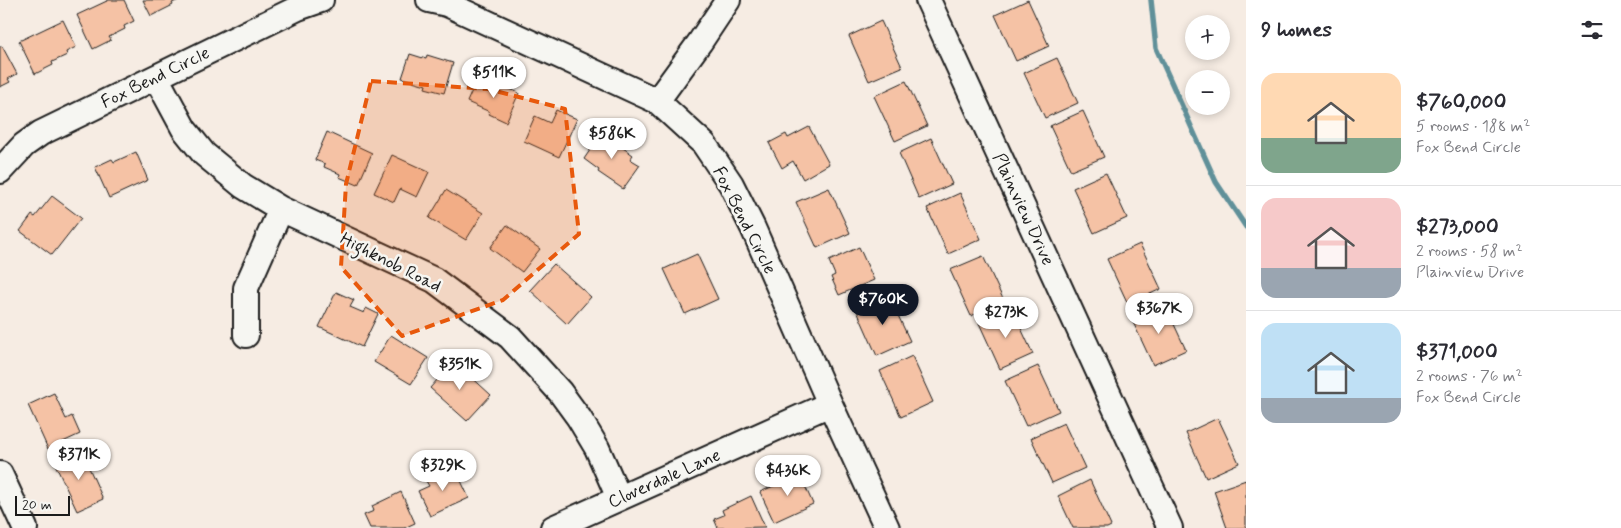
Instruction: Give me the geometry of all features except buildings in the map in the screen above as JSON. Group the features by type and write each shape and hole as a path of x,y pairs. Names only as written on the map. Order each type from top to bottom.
{"street":[{"name":"Fox Bend Circle","path":"0,171 24,145 41,133 298,8 321,0"},
{"name":"Fox Bend Circle","path":"429,0 447,4 657,101 704,144 731,184 753,228 887,528"},
{"path":"657,101 728,0"},
{"name":"Plainview Drive","path":"928,0 1170,528"},
{"name":"Highknob Road","path":"156,77 184,129 204,154 243,186 281,209 434,280 510,337 560,392 579,418 597,448 619,498"},
{"path":"246,335 246,288 281,209"},
{"name":"Cloverdale Lane","path":"553,528 830,404"},
{"path":"0,474 25,528"}],"highlighted area":[{"path":"371,81 488,89 565,109 579,234 503,300 402,336 341,267 346,184"}],"waterway":[{"path":"1151,0 1156,48 1216,182 1246,227"}]}
